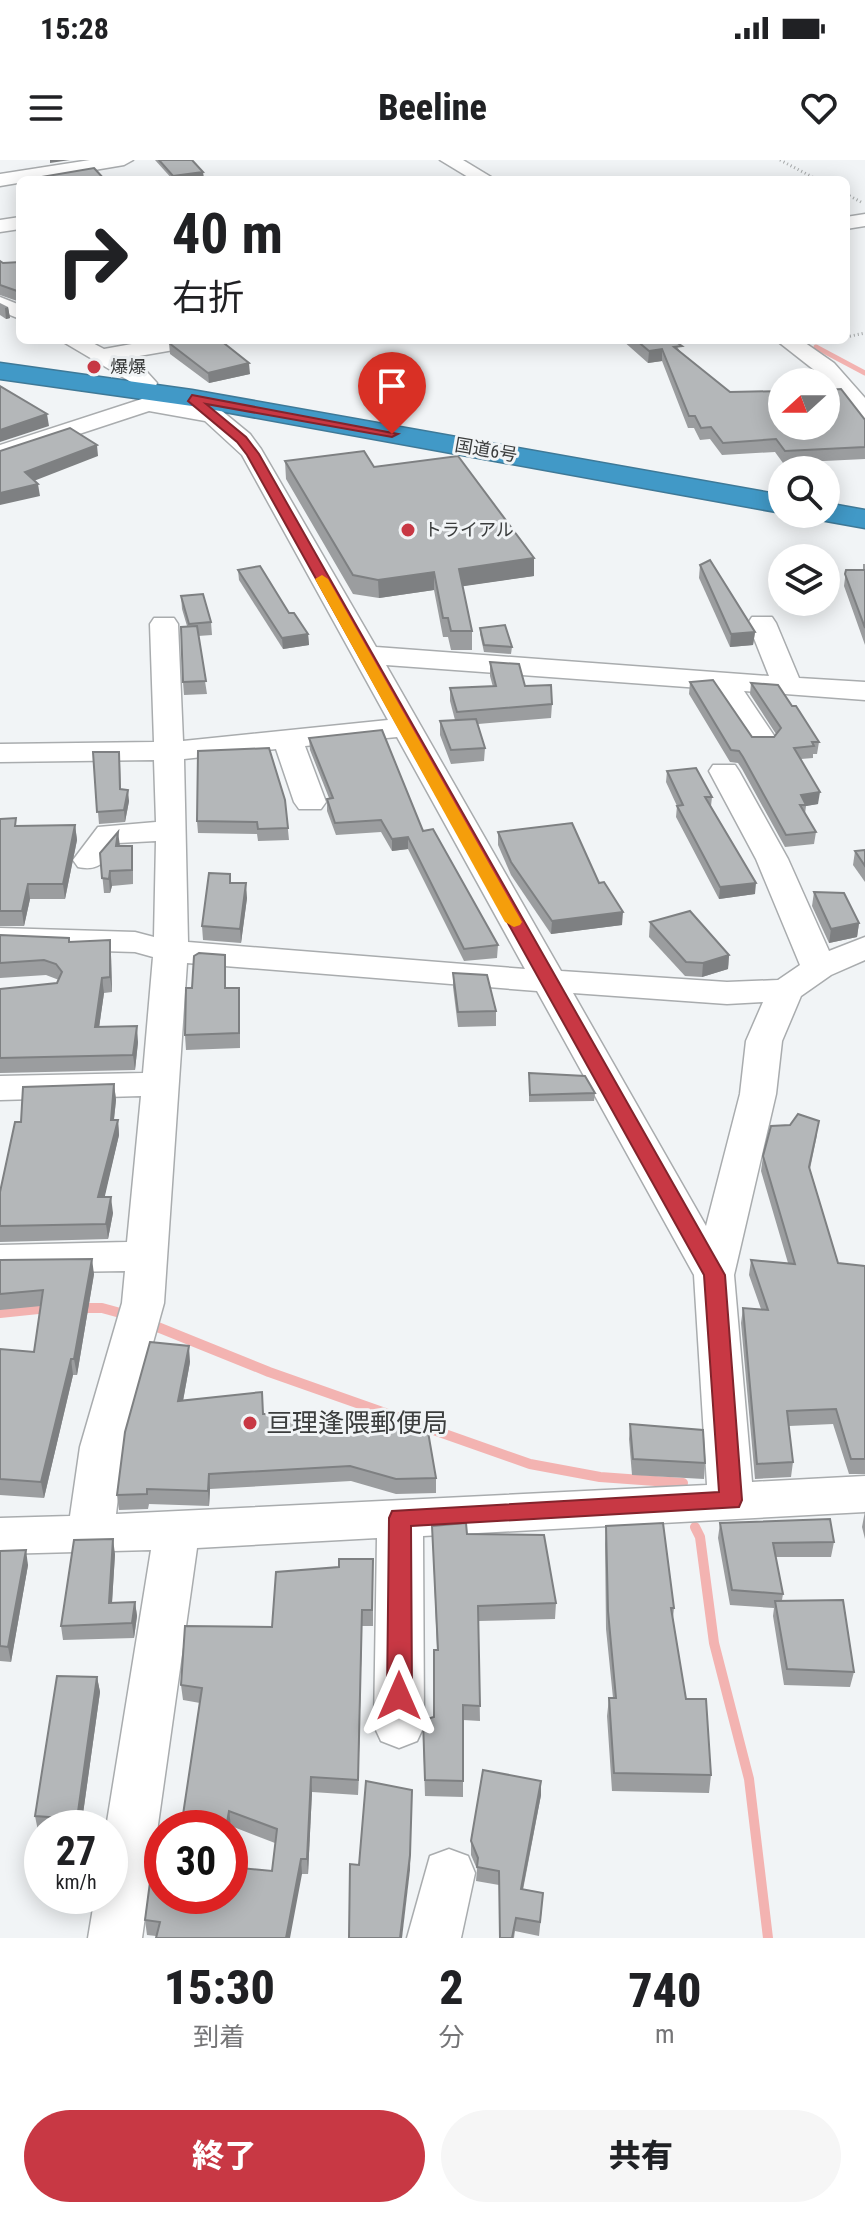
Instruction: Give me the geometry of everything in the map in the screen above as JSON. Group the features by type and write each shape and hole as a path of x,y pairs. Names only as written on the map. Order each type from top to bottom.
{"highway":[{"name":"国道6号","path":"0,371 144,391 202,407 768,502"},
{"path":"840,515 865,519"}],"street":[{"path":"22,176 124,160"},
{"path":"98,162 115,176"},
{"path":"448,169 477,176"},
{"path":"78,344 139,377 146,383 144,391"},
{"path":"101,356 168,344"},
{"path":"793,344 826,368 865,412"},
{"path":"0,453 148,404 202,407 242,439 714,1275"},
{"path":"762,623 788,686"},
{"path":"91,1532 102,1447 143,1303 171,951 172,831 164,624"},
{"path":"364,655 865,691"},
{"path":"724,682 762,740"},
{"path":"0,753 170,751 404,727"},
{"path":"287,739 310,802"},
{"path":"724,771 772,859 819,968"},
{"path":"89,860 109,834 172,831"},
{"path":"0,938 135,942 171,951 350,968 727,993 786,990 819,968 865,947"},
{"path":"731,1500 714,1275 758,1094 764,1041 786,990"},
{"path":"0,1088 159,1084"},
{"path":"0,1259 146,1256"},
{"path":"0,1536 177,1531 865,1494"},
{"path":"399,1726 400,1518"},
{"path":"115,1938 177,1531"},
{"path":"434,1938 449,1873"}],"path":[{"path":"780,160 810,176"}],"building":[{"path":"159,160 192,160 203,172 173,176"},
{"path":"94,168 101,176 47,176"},
{"path":"0,261 16,262 16,291 0,285"},
{"path":"170,344 225,344 249,363 208,373"},
{"path":"641,344 679,344 682,346 674,347 730,392 768,391 768,440 723,443 711,427 701,428 695,416 689,416 662,349 649,351"},
{"path":"0,386 47,414 0,430"},
{"path":"840,389 865,420 865,447 785,451 777,440 840,440"},
{"path":"70,428 97,445 25,472 38,484 0,493 0,451"},
{"name":"トライアル","path":"364,451 374,467 458,456 534,558 459,569 472,631 451,631 448,618 443,618 434,572 378,580 353,575 285,461"},
{"path":"710,560 755,632 731,634 700,565"},
{"path":"260,566 289,613 294,613 308,634 282,638 238,570"},
{"path":"846,570 865,570 865,628 845,574"},
{"path":"203,594 211,622 189,624 181,596"},
{"path":"505,625 512,647 484,645 480,628"},
{"path":"197,626 206,681 183,682 181,627"},
{"path":"490,662 519,664 525,686 551,685 552,704 457,712 450,688 496,686"},
{"path":"713,680 752,737 774,737 781,728 751,683 778,685 792,706 796,706 819,742 812,742 814,746 794,748 820,792 801,795 806,805 800,805 816,832 786,835 743,757 739,751 731,750 690,682"},
{"path":"476,719 485,748 451,750 440,721"},
{"path":"382,730 423,831 433,829 498,945 464,949 408,837 392,839 381,820 335,823 327,799 333,798 309,738"},
{"path":"269,748 285,800 288,828 258,829 257,822 197,821 198,751"},
{"path":"93,752 119,752 120,789 128,790 124,810 97,812"},
{"path":"696,768 712,797 705,797 756,883 720,887 677,806 683,805 667,771"},
{"path":"16,818 15,826 75,825 63,884 28,884 22,911 0,911 0,819"},
{"path":"572,823 599,883 604,882 623,912 552,921 511,862 498,832"},
{"path":"118,832 116,846 132,846 132,870 110,871 109,879 102,878 100,853"},
{"path":"865,850 865,866 855,851"},
{"path":"209,873 230,874 230,883 246,883 240,929 202,926"},
{"path":"814,892 844,893 859,923 831,929"},
{"path":"690,911 729,955 703,963 686,962 650,922"},
{"path":"0,935 69,938 69,942 110,940 110,977 102,978 95,1027 137,1026 133,1055 0,1058 0,989 57,983 62,972 56,964 44,960 0,963"},
{"path":"199,953 225,955 225,988 239,988 239,1033 185,1035 186,988 192,988 194,956"},
{"path":"453,973 487,975 496,1011 458,1012"},
{"path":"529,1073 585,1076 595,1093 530,1095"},
{"path":"114,1084 111,1120 118,1120 98,1197 111,1197 106,1224 0,1226 0,1192 15,1122 21,1122 23,1087"},
{"path":"798,1114 819,1121 809,1167 838,1263 865,1266 865,1459 851,1459 836,1409 787,1411 793,1462 757,1464 743,1308 768,1310 751,1260 795,1264 763,1156 771,1126 790,1125"},
{"path":"92,1259 74,1359 71,1359 41,1482 0,1479 0,1349 34,1352 43,1290 0,1294 0,1260"},
{"path":"150,1342 189,1346 178,1401 262,1392 263,1414 328,1414 329,1428 427,1426 436,1478 396,1479 350,1466 209,1474 208,1491 147,1489 147,1494 117,1495 125,1432"},
{"path":"630,1424 703,1430 705,1463 633,1459"},
{"path":"830,1519 834,1542 773,1543 783,1594 732,1590 720,1523"},
{"path":"466,1523 467,1534 544,1535 556,1603 478,1606 480,1706 463,1705 463,1781 425,1780 423,1720 434,1717 434,1650 438,1650 432,1526"},
{"path":"663,1523 674,1608 671,1608 686,1699 706,1699 711,1775 614,1773 609,1698 616,1698 608,1611 606,1526"},
{"path":"113,1539 109,1603 135,1602 132,1623 61,1626 74,1540"},
{"path":"26,1550 8,1647 0,1646 0,1551"},
{"path":"339,1559 373,1559 372,1610 362,1610 358,1780 311,1777 307,1859 301,1859 286,1938 156,1938 160,1922 145,1920 146,1914 248,1914 248,1869 272,1871 277,1829 248,1818 248,1810 184,1810 202,1688 181,1685 185,1626 272,1627 276,1572 339,1567"},
{"path":"843,1600 854,1672 787,1669 775,1601"},
{"path":"57,1676 97,1677 78,1810 36,1810"},
{"path":"483,1770 541,1781 521,1889 543,1893 540,1922 516,1918 512,1938 500,1938 499,1871 477,1867 478,1858 471,1841"},
{"path":"366,1781 412,1790 410,1855 400,1938 349,1938 350,1864 359,1865"}],"waterway":[{"path":"816,347 865,373"},
{"path":"0,1313 48,1308"},
{"path":"78,1308 102,1308 124,1314"},
{"path":"155,1326 269,1372 530,1464 600,1477 683,1483"},
{"path":"695,1527 700,1537 714,1643 749,1779 768,1938"}],"slow traffic":[{"path":"322,579 514,922"}],"place":[{"name":"爆爆","path":"94,367"},
{"name":"トライアル","path":"408,530"},
{"name":"亘理逢隈郵便局","path":"250,1423"}],"route":[{"path":"392,434 192,398 242,439 253,454 714,1275 731,1500 400,1518 399,1696"}]}
